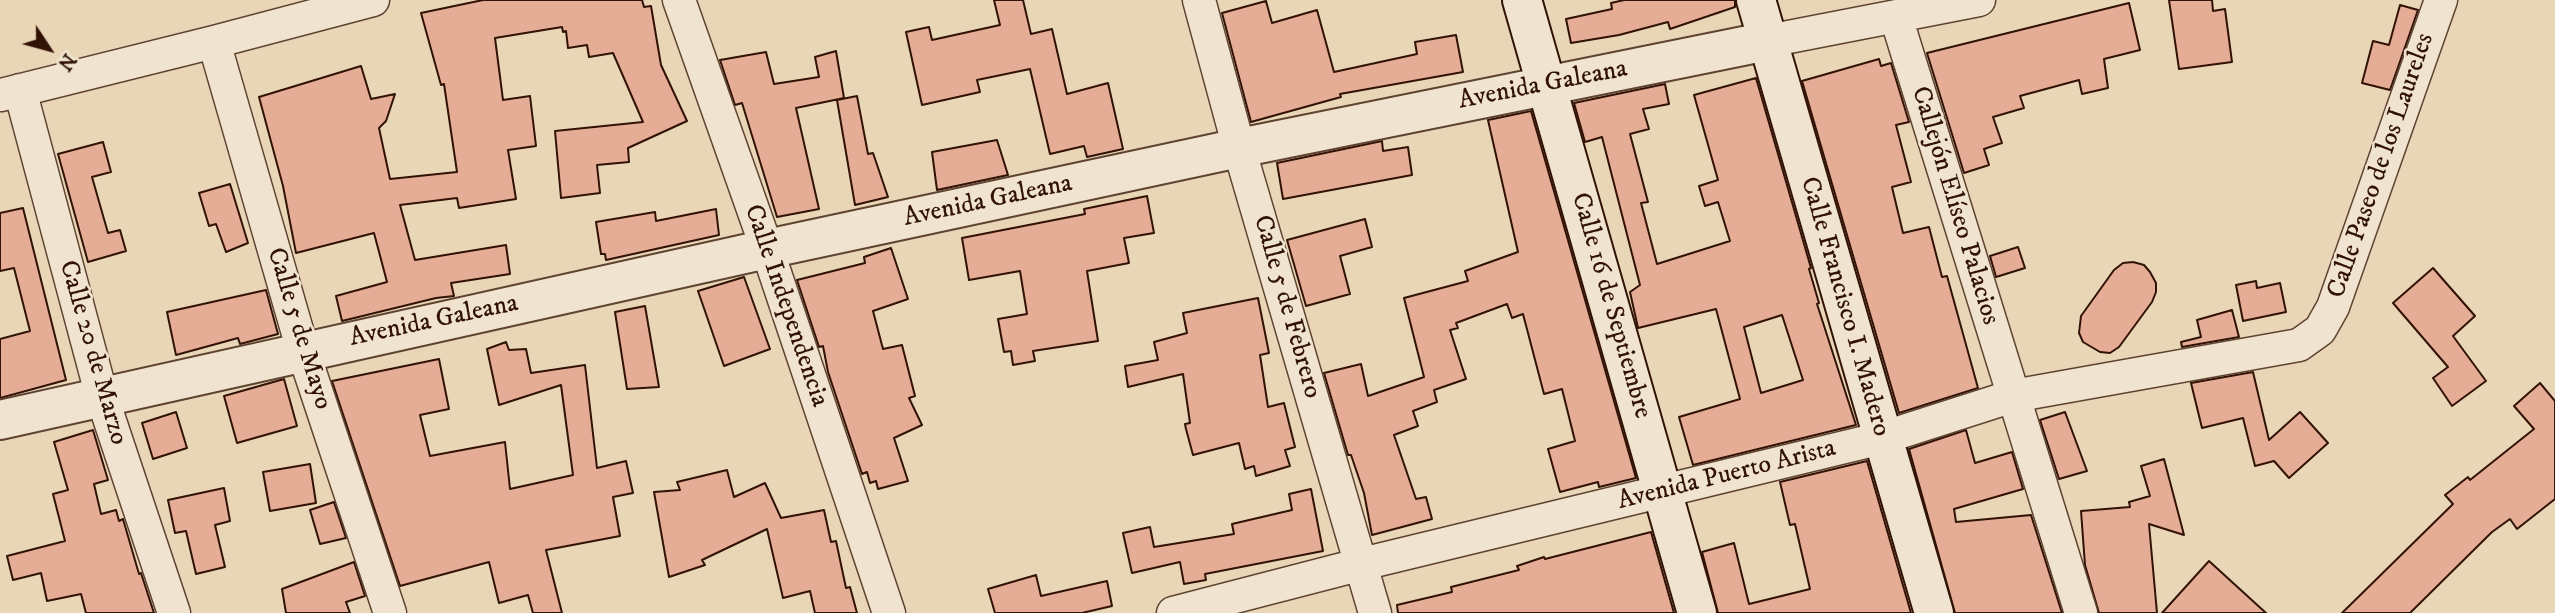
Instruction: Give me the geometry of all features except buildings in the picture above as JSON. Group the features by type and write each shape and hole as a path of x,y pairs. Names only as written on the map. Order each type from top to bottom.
{"street":[{"path":"10,93 214,43 373,0"},
{"name":"Calle Independencia","path":"679,0 767,249 888,613"},
{"name":"Calle 5 de Febrero","path":"1199,0 1375,613"},
{"name":"Calle 16 de Septiembre","path":"1522,0 1697,613"},
{"name":"Calle Francisco I. Madero","path":"1756,0 1934,613"},
{"name":"Avenida Galeana","path":"0,420 767,249 1240,148 1548,84 1979,0"},
{"name":"Calle Paseo de los Laureles","path":"2320,330 2333,307 2441,0"},
{"name":"Callejón Elíseo Palacios","path":"1896,17 2081,613"},
{"name":"Calle 5 de Mayo","path":"214,43 303,351 390,613"},
{"name":"Calle 20 de Marzo","path":"10,93 102,397 174,613"},
{"name":"Avenida Puerto Arista","path":"1173,613 1362,564 1882,438 2013,396 2299,345 2320,330"}]}
